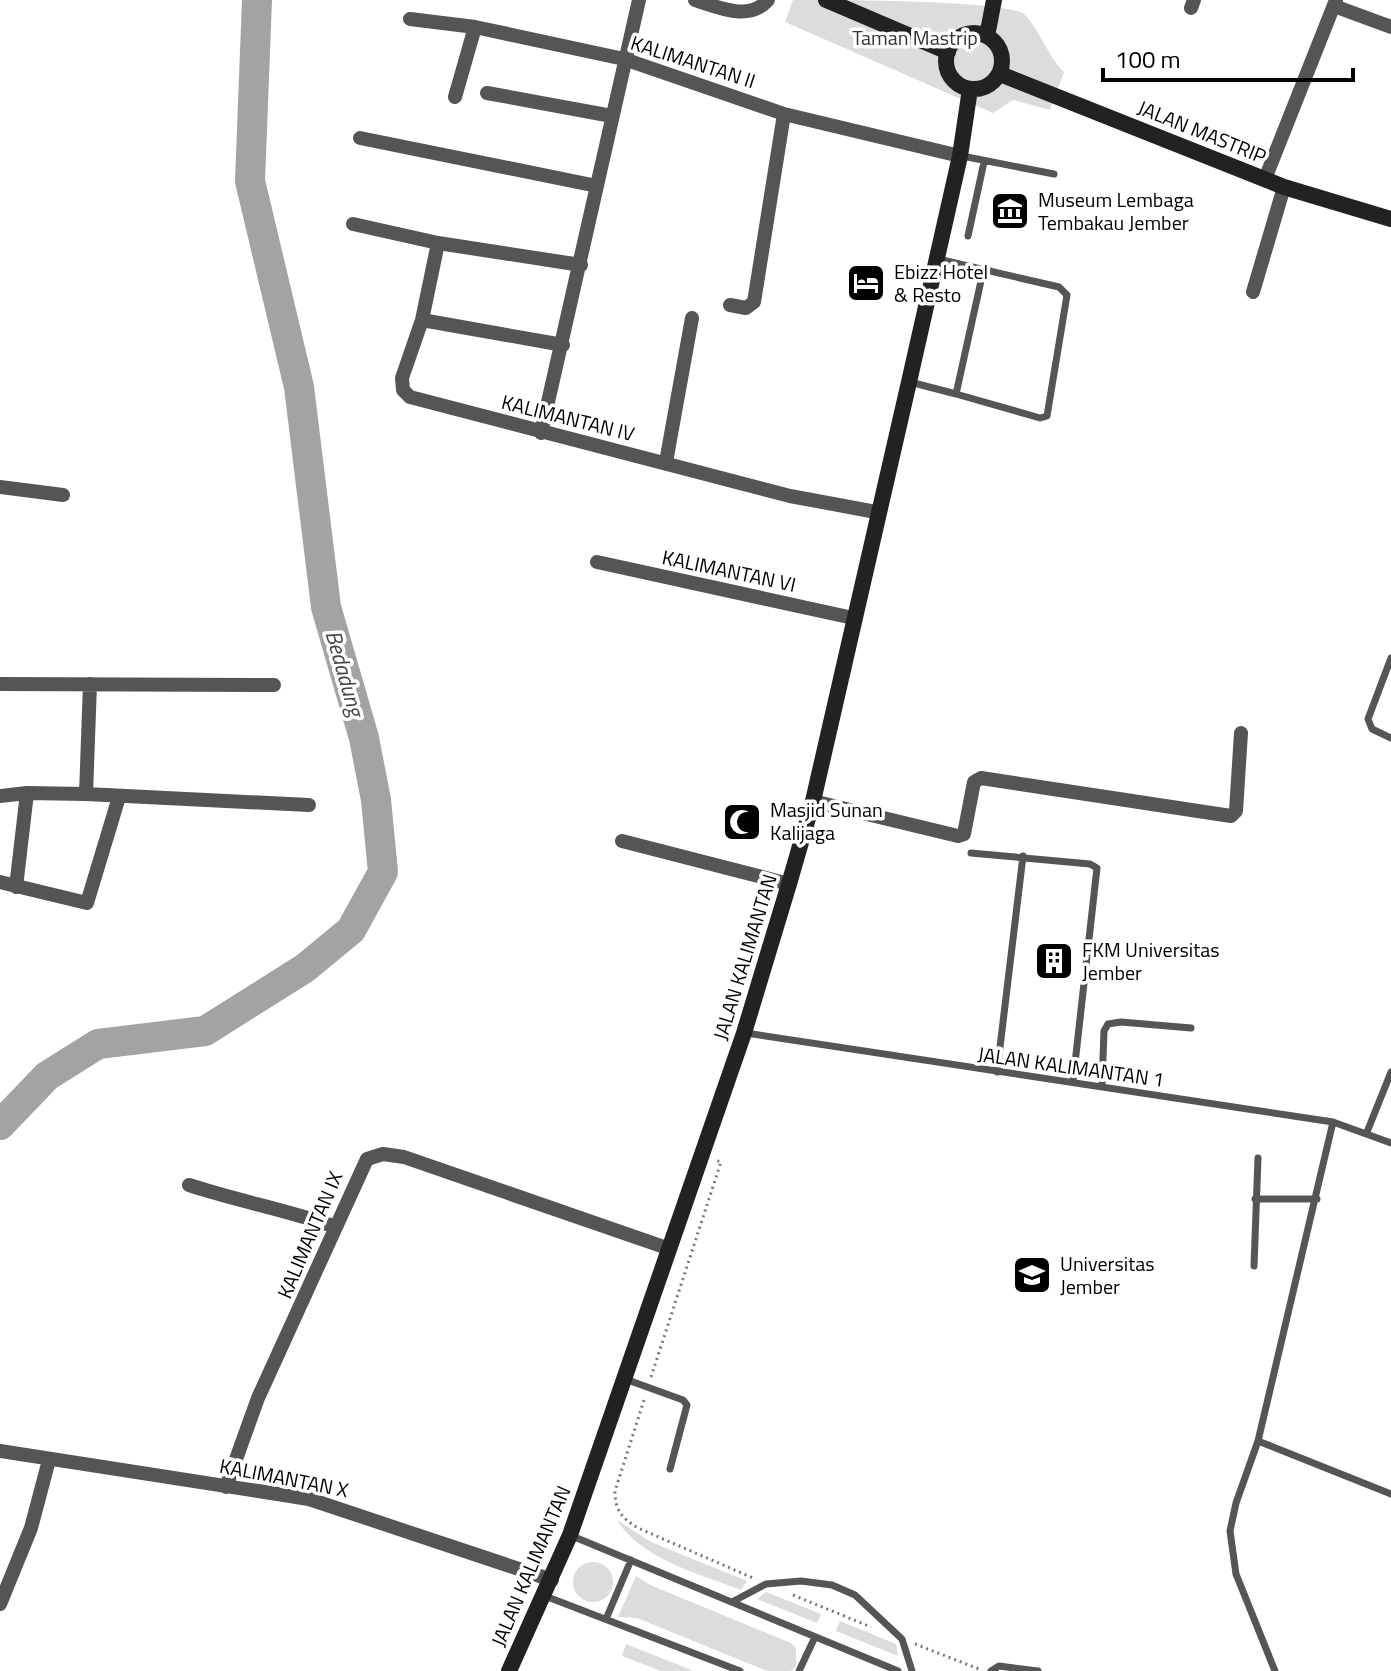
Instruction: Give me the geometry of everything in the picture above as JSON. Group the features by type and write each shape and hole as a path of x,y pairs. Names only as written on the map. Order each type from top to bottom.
{"main road":[{"path":"826,0 948,52"},
{"path":"987,36 994,0"},
{"path":"968,34 987,36 1001,52 1000,74 992,83 970,89 953,80 946,62 948,52 952,43 968,34"},
{"name":"JALAN MASTRIP","path":"1000,74 1284,187 1391,219"},
{"name":"JALAN KALIMANTAN","path":"509,1671 570,1535 744,1033 789,884 813,801 876,512 909,382 960,156 970,89"}],"street":[{"path":"541,433 639,0"},
{"path":"695,0 739,11 754,10 768,0"},
{"path":"1265,179 1335,3 1391,27"},
{"name":"KALIMANTAN II","path":"410,19 475,27 624,59 784,114 960,156"},
{"path":"455,97 475,27"},
{"path":"487,93 612,116"},
{"path":"730,305 747,308 754,302 784,114"},
{"path":"360,138 597,186"},
{"path":"1253,292 1284,187"},
{"path":"353,224 438,243 581,265"},
{"name":"KALIMANTAN IV","path":"438,243 422,320 402,378 405,393 416,399 541,433 666,462 790,496 876,512"},
{"path":"666,462 692,318"},
{"path":"422,320 563,345"},
{"path":"0,487 63,495"},
{"name":"KALIMANTAN VI","path":"597,562 853,618"},
{"path":"0,684 274,685"},
{"path":"86,794 90,684"},
{"path":"813,801 958,836 964,834 974,782 981,778 1229,816 1236,811 1241,733"},
{"path":"16,887 27,793"},
{"path":"0,796 86,794 309,805"},
{"path":"0,882 87,903 119,797"},
{"path":"622,841 789,884"},
{"name":"KALIMANTAN IX","path":"226,1487 258,1398 367,1159 393,1154 667,1248"},
{"path":"189,1185 249,1204 281,1208 336,1227"},
{"name":"KALIMANTAN X","path":"0,1451 309,1499 358,1513 548,1588"},
{"path":"0,1604 31,1528 49,1460"}],"lane":[{"path":"960,156 1054,174"},
{"path":"968,236 984,162"},
{"path":"909,382 1040,418 1047,416 1065,292 935,259"},
{"path":"956,394 983,272"},
{"path":"1391,658 1368,722 1372,729 1391,738"},
{"path":"971,853 1090,864 1098,873 1073,1081"},
{"path":"997,1072 1023,856"},
{"path":"1102,1086 1104,1031 1108,1024 1121,1022 1191,1028"},
{"name":"JALAN KALIMANTAN 1","path":"744,1033 1333,1122 1391,1143"},
{"path":"1367,1132 1391,1072"},
{"path":"1275,1671 1236,1574 1230,1544 1236,1503 1258,1441 1333,1122"},
{"path":"1254,1266 1258,1158"},
{"path":"1255,1199 1317,1199"},
{"path":"623,1378 683,1400 687,1405 670,1469"},
{"path":"1258,1441 1391,1494"},
{"path":"570,1535 898,1671"},
{"path":"606,1619 631,1560"},
{"path":"732,1602 766,1584 801,1581 832,1585 855,1595 902,1639 912,1671"},
{"path":"548,1588 606,1619 740,1671"},
{"path":"799,1671 815,1637"},
{"path":"991,1671 999,1666 1038,1671"}],"path":[{"path":"700,1155 721,1162 615,1491 615,1504 622,1517 638,1528 875,1628"},
{"path":"902,1639 984,1671"}],"green space":[{"name":"Taman Mastrip","path":"793,0 945,3 1021,12 1064,72 1050,110 1013,100 993,113 785,22"},
{"path":"617,1520 651,1542 747,1581 741,1590 672,1564 641,1545"},
{"path":"593,1562 607,1568 613,1582 607,1596 593,1602 579,1596 573,1582 579,1568"},
{"path":"636,1576 650,1585 791,1643 796,1648 796,1666 791,1671 767,1671 637,1618 618,1617"},
{"path":"766,1592 821,1614 817,1623 757,1599"},
{"path":"840,1621 896,1644 898,1656 836,1631"},
{"path":"626,1644 694,1671 661,1671 622,1656"}],"waterway":[{"name":"Bedadung","path":"0,1125 47,1076 98,1044 205,1031 305,968 351,930 383,872 376,800 364,738 326,607 299,387 250,181 257,0"}],"place":[{"name":"Museum Lembaga Tembakau Jember","path":"1010,211"},
{"name":"Ebizz Hotel & Resto","path":"866,283"},
{"name":"Masjid Sunan Kalijaga","path":"742,822"},
{"name":"FKM Universitas Jember","path":"1054,961"},
{"name":"Universitas Jember","path":"1032,1275"}]}
